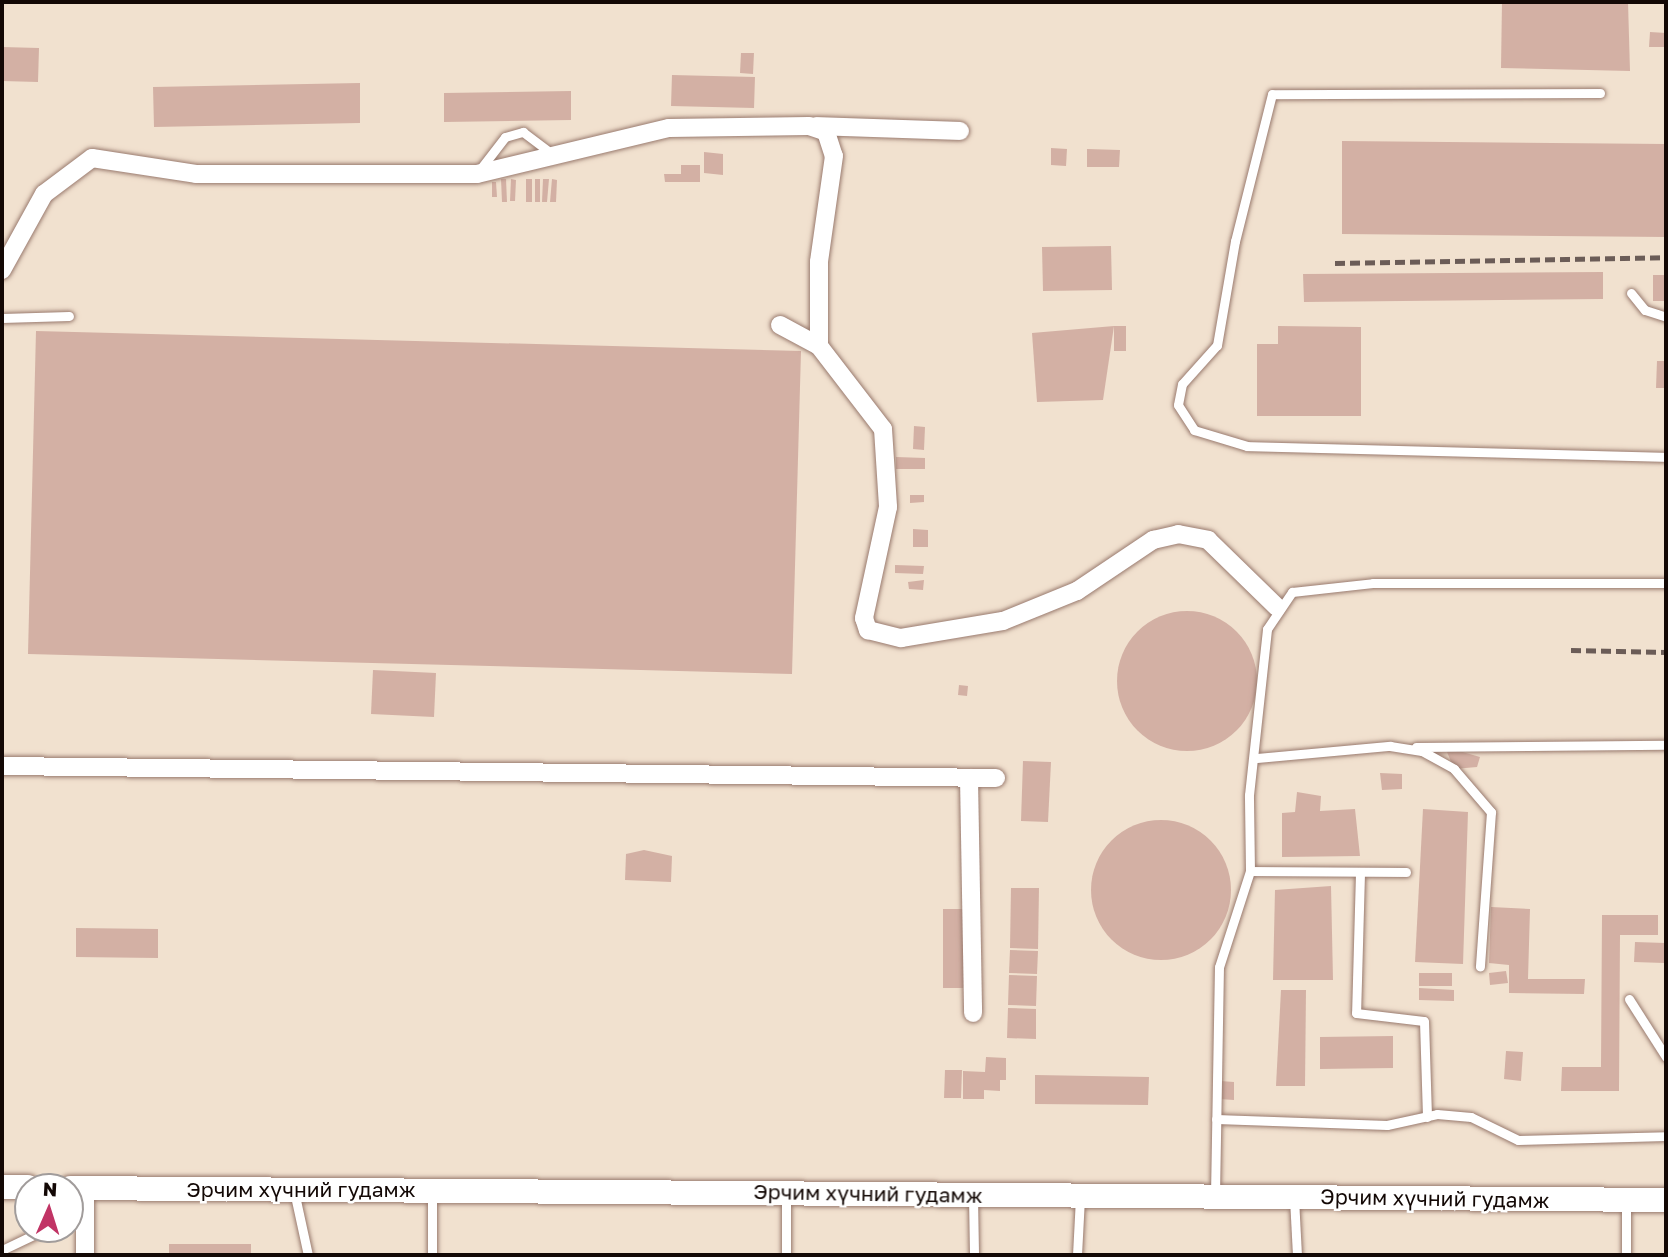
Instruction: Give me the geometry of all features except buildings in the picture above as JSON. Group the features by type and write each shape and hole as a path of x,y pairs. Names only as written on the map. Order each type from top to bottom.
{"main road":[{"name":"Эрчим хүчний гудамж","path":"84,1188 1666,1200"}],"street":[{"path":"809,125 826,132 834,156 818,262 819,346"},
{"path":"2,270 44,194 92,158 196,174 477,174 669,128 809,125 960,131"},
{"path":"780,325 819,346 883,429 888,507 864,618 868,630 901,638 1003,621 1077,591 1153,540 1178,534 1208,540 1277,607"},
{"path":"2,766 996,778"},
{"path":"969,778 972,1013"}],"lane":[{"path":"1600,93 1272,94 1217,345 1182,384 1178,405 1203,435 1247,446 1666,457"},
{"path":"477,174 505,137 523,132 555,155"},
{"path":"1631,293 1645,310 1666,317"},
{"path":"2,318 69,316"},
{"path":"1215,1196 1219,967 1250,871 1249,795 1257,758 1267,629 1277,607 1292,592 1373,583 1666,583"},
{"path":"1257,758 1394,746 1666,746"},
{"path":"1394,746 1422,751 1454,769 1491,812 1480,967"},
{"path":"1250,871 1406,872"},
{"path":"1360,873 1356,1013 1424,1021 1427,1117"},
{"path":"1629,999 1666,1057"},
{"path":"1216,1119 1387,1125 1427,1117 1471,1117 1518,1140 1666,1136"},
{"path":"293,1189 308,1255"},
{"path":"432,1190 432,1255"},
{"path":"786,1192 786,1255"},
{"path":"973,1194 974,1255"},
{"path":"1077,1255 1080,1195"},
{"path":"1294,1197 1297,1255"},
{"path":"1626,1200 1626,1255"}],"shaded area":[{"path":"2,2 1666,2 1666,1255 2,1255"}],"railway":[{"path":"1335,263 1666,257"},
{"path":"1571,650 1666,652"}]}
